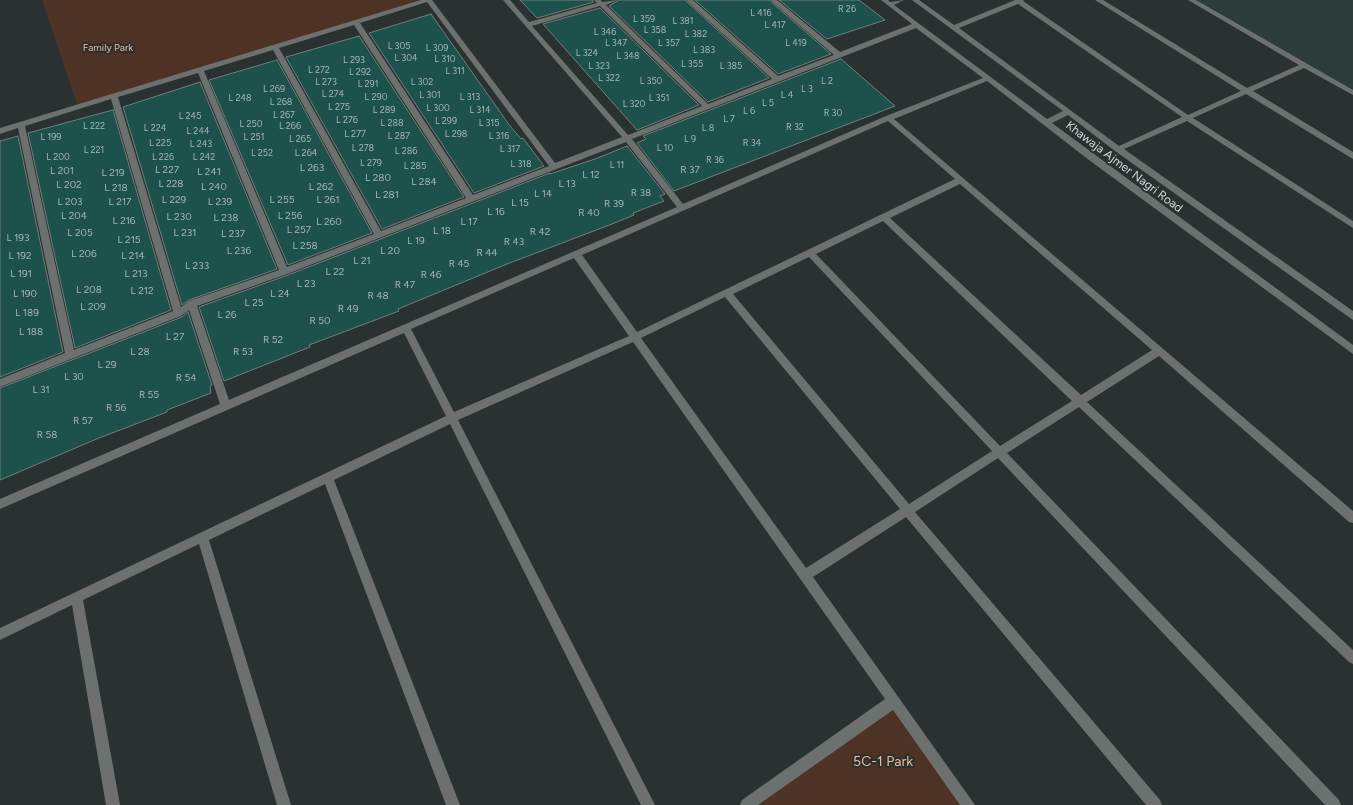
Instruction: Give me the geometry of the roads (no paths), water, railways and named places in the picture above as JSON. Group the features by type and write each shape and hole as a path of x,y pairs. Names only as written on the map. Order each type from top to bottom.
{"street":[{"path":"0,131 429,0 554,167"},
{"path":"506,0 627,138 682,208"},
{"path":"528,25 599,2 615,0"},
{"path":"689,0 777,79"},
{"path":"773,0 840,55"},
{"path":"887,2 901,0"},
{"name":"Khawaja Ajmer Nagri Road","path":"915,0 1118,150 1353,316"},
{"path":"1098,0 1353,156"},
{"path":"1191,0 1353,93"},
{"path":"953,28 1020,1 1188,118 1353,225"},
{"path":"599,2 707,107"},
{"name":"Khawaja Ajmer Nagri Road","path":"887,2 1092,158 1353,350"},
{"path":"356,22 471,199"},
{"path":"0,382 178,313 192,304 284,272 917,25"},
{"path":"275,47 379,235"},
{"path":"1118,150 1305,66"},
{"path":"200,70 284,272"},
{"path":"0,504 889,118 988,78"},
{"path":"114,96 178,313"},
{"path":"1046,123 1068,112"},
{"path":"889,118 1353,518"},
{"path":"21,125 70,355"},
{"path":"0,634 452,418 635,338 961,180"},
{"path":"884,217 1353,658"},
{"path":"810,253 1334,805"},
{"path":"576,254 968,805"},
{"path":"727,293 1155,805"},
{"path":"192,304 226,406"},
{"path":"406,328 648,805"},
{"path":"804,576 1159,351"},
{"path":"328,478 453,805"},
{"path":"202,538 284,805"},
{"path":"76,598 113,805"},
{"path":"747,805 894,701"}],"park label":[{"name":"Family Park","path":"108,48"},
{"name":"5C-1 Park","path":"883,762"}]}
